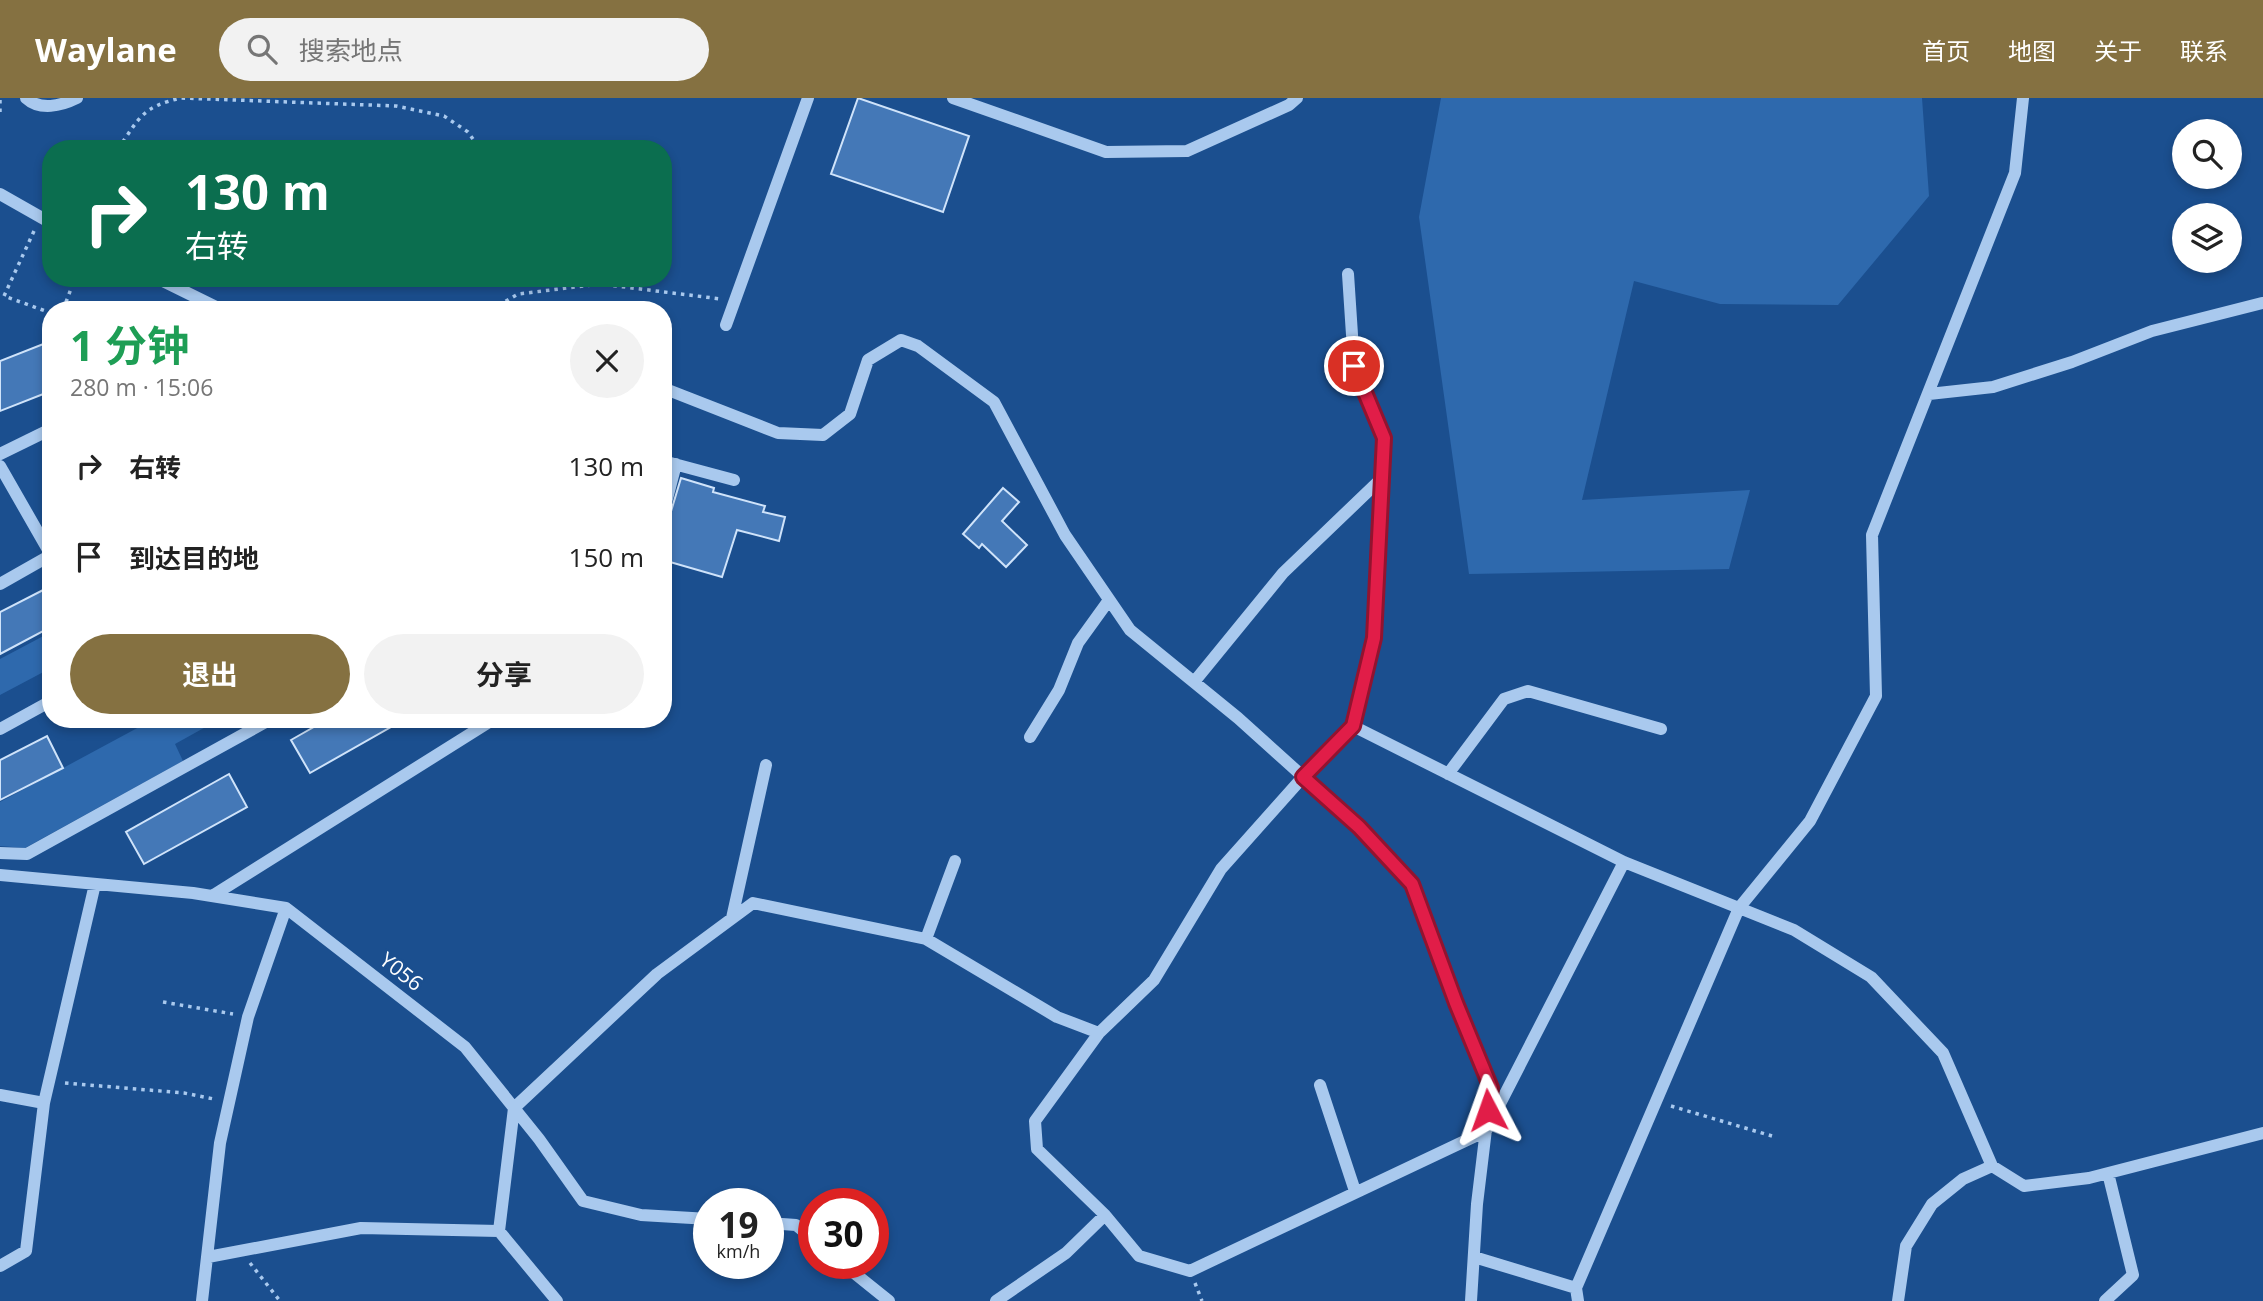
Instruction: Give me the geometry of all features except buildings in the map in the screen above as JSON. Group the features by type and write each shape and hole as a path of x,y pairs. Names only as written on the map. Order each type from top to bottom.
{"street":[{"path":"26,98 32,104 50,106 77,98"},
{"path":"726,325 808,98"},
{"path":"953,98 1106,152 1187,151 1289,105 1297,98"},
{"path":"1474,1257 1577,1295 1738,908 1810,821 1875,696 1872,535 2015,173 2023,98"},
{"path":"0,194 42,218"},
{"path":"1348,274 1354,366 1384,438 1374,638 1353,726 1303,777 1221,869 1154,980 1099,1033 1035,1121 1037,1149 1105,1215 1139,1256 1190,1271 1486,1131 1624,862"},
{"path":"175,287 204,301"},
{"path":"1929,394 1993,387 2072,362 2152,331 2262,303"},
{"path":"672,392 778,433 823,435 850,414 868,360 901,340 918,346 993,402 1065,535 1130,630 1194,682 1359,827 1412,884 1491,1088 1477,1204 1471,1301"},
{"path":"0,454 42,433"},
{"path":"672,464 734,480"},
{"path":"0,466 42,539"},
{"path":"1194,682 1283,573 1382,478"},
{"path":"0,584 42,560"},
{"path":"1030,737 1059,690 1078,643 1109,600"},
{"path":"1448,774 1504,699 1528,691 1661,729"},
{"path":"0,729 42,706"},
{"path":"1353,726 1624,862 1794,930 1871,977 1942,1053 1992,1166 2024,1186 2089,1178 2263,1133"},
{"path":"0,853 27,853 255,728"},
{"path":"212,896 480,728"},
{"path":"732,918 766,765"},
{"path":"926,939 955,861"},
{"name":"Y056","path":"0,876 212,896 286,908 465,1047 540,1139 583,1201 641,1215 693,1218"},
{"path":"0,1266 26,1251 44,1103 95,884"},
{"path":"557,1301 499,1231 514,1108 657,974 753,903 926,939 1057,1017 1099,1033"},
{"path":"202,1301 220,1143 248,1017 286,908"},
{"path":"1320,1085 1355,1191"},
{"path":"0,1095 44,1103"},
{"path":"1898,1301 1906,1246 1932,1204 1963,1179 1992,1166"},
{"path":"2105,1301 2133,1275 2108,1173"},
{"path":"996,1301 1066,1253 1105,1215"},
{"path":"208,1257 361,1228 499,1231"},
{"path":"862,1279 889,1301"}],"path":[{"path":"0,98 0,112"},
{"path":"124,140 140,117 157,104 181,98 397,106 444,116 468,132 474,140"},
{"path":"42,226 4,296 42,310"},
{"path":"506,301 518,294 575,287"},
{"path":"625,287 735,300"},
{"path":"163,1002 248,1017"},
{"path":"49,1082 184,1093 229,1102"},
{"path":"1656,1102 1772,1136"},
{"path":"239,1251 280,1301"}],"shaded area":[{"path":"1441,98 1922,98 1929,196 1838,305 1720,304 1634,281 1582,500 1750,490 1729,569 1469,574 1419,217"},
{"path":"42,637 42,673 0,695 0,659"},
{"path":"137,728 204,728 175,744 183,761 25,848 0,846 0,802"}],"route":[{"path":"1354,366 1384,438 1374,638 1353,726 1303,777 1359,827 1412,884 1491,1088 1488,1110"}]}
